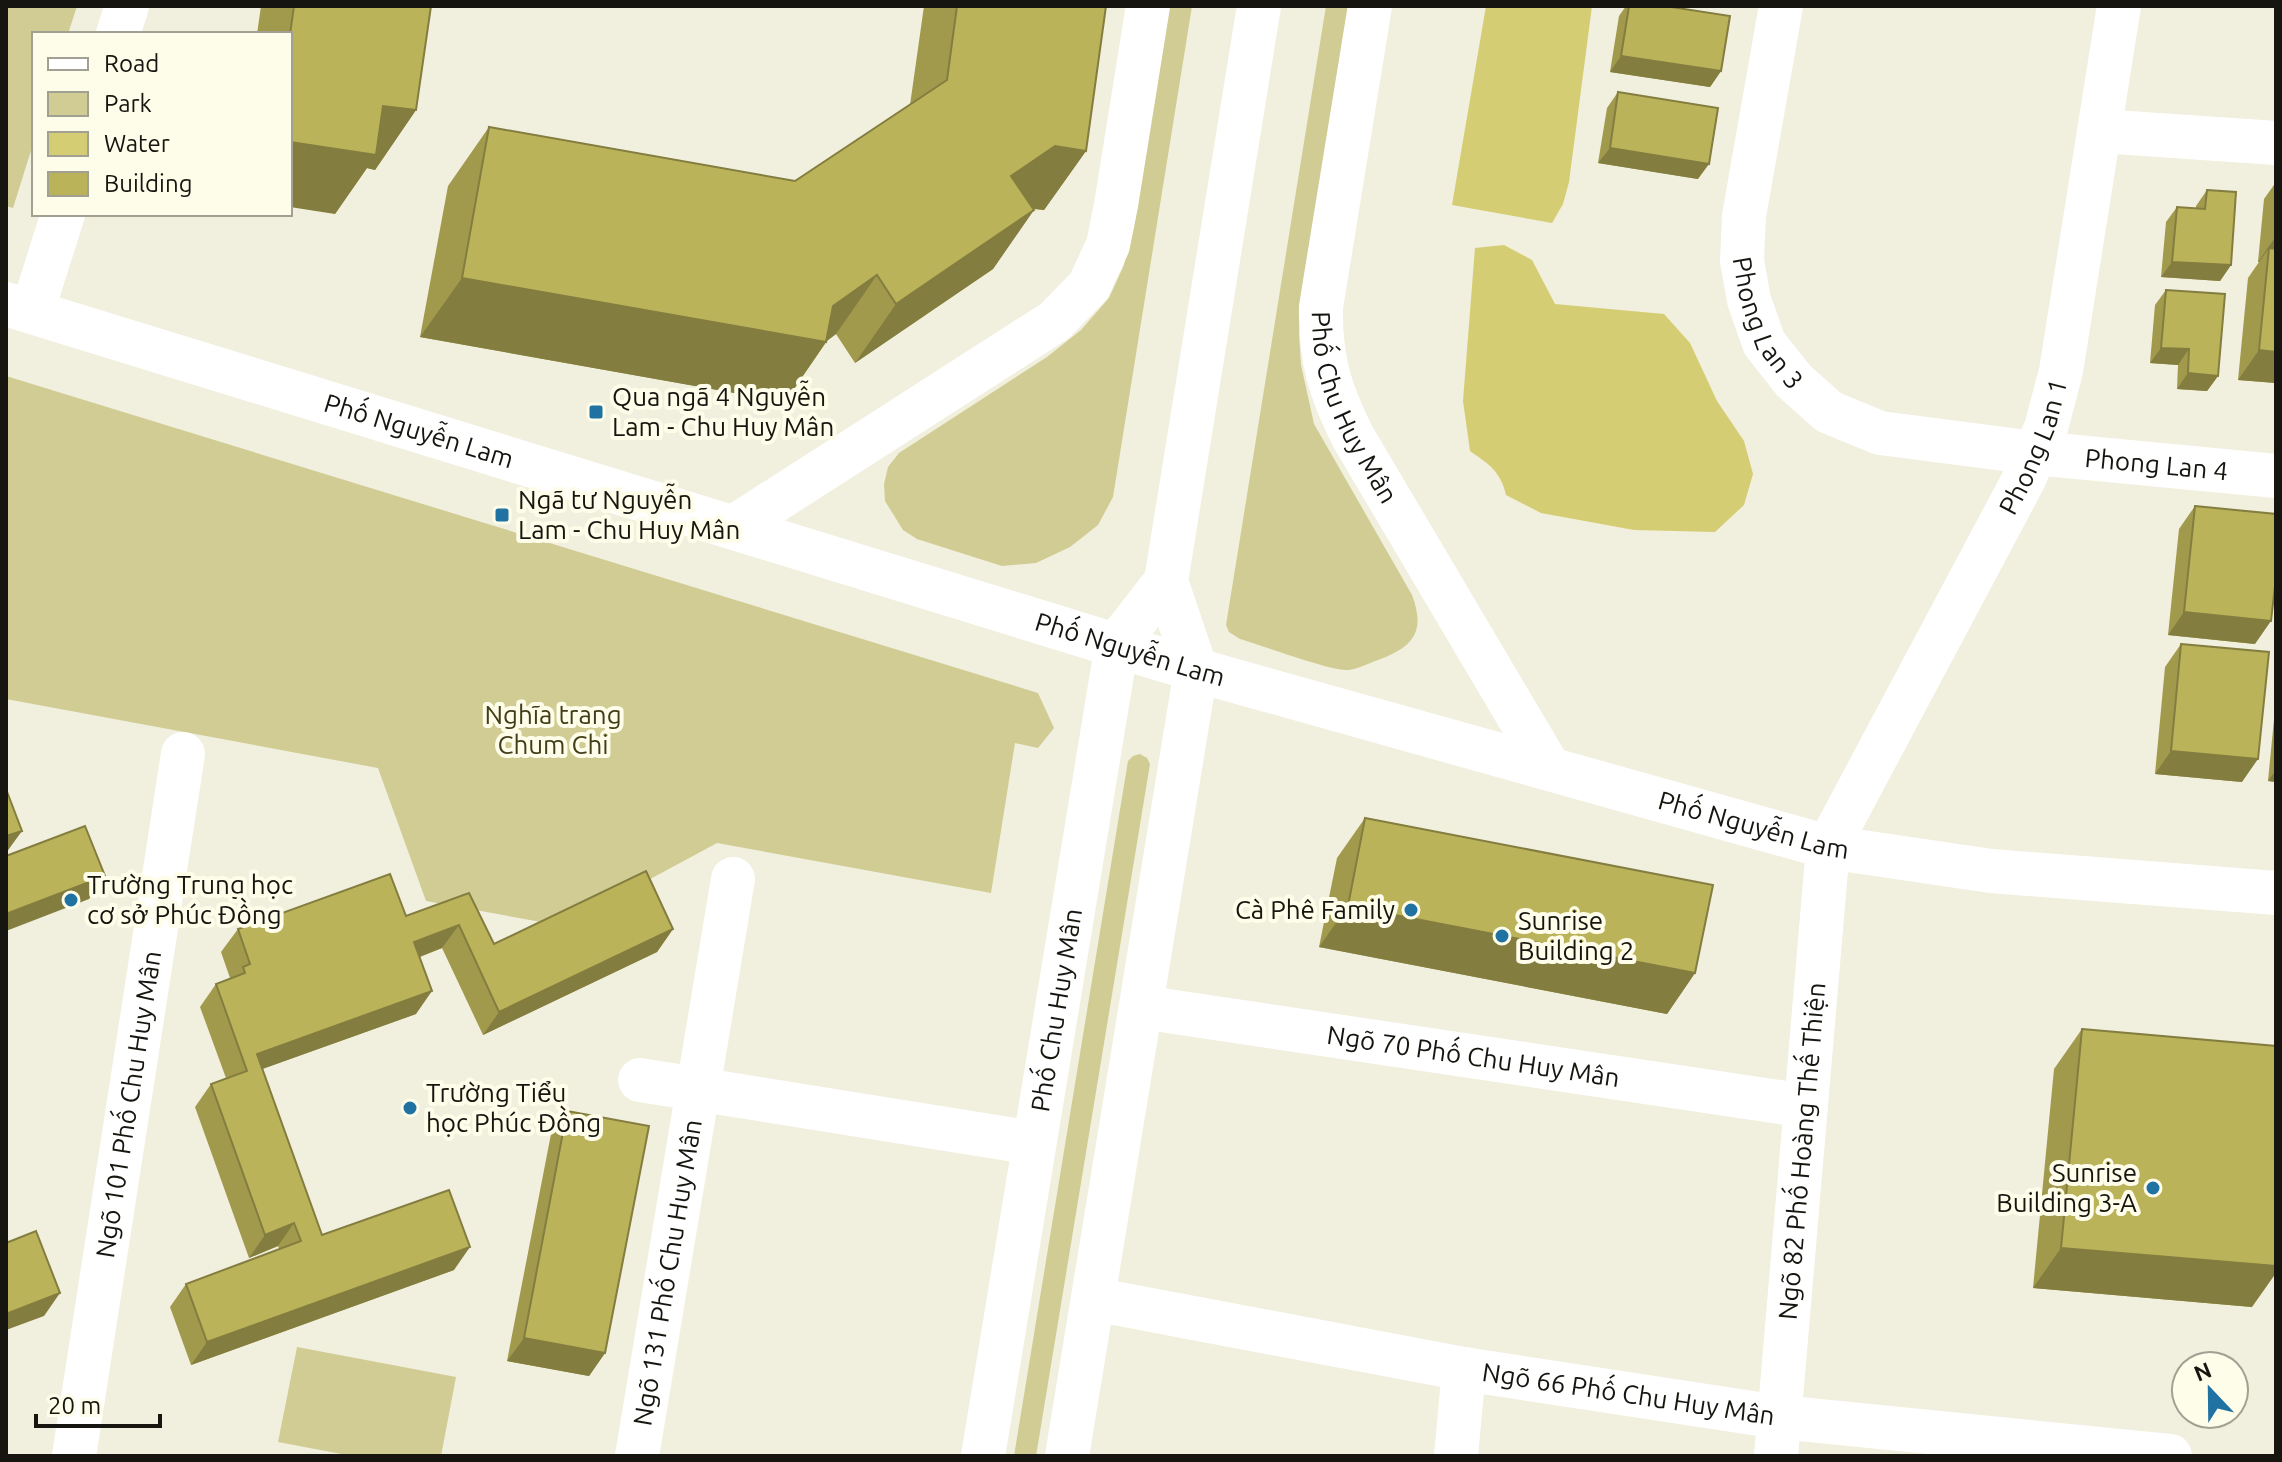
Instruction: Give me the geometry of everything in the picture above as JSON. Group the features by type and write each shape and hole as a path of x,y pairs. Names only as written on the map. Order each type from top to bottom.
{"street":[{"path":"119,32 127,6"},
{"path":"734,527 1055,321 1089,286 1108,245 1148,6"},
{"name":"Phố Chu Huy Mân","path":"1067,1456 1196,670 1166,581 1259,6"},
{"name":"Phố Chu Huy Mân","path":"1370,6 1321,307 1320,329 1326,374 1332,395 1353,437 1549,768"},
{"name":"Phong Lan 3","path":"1781,6 1744,216 1742,261 1749,300 1764,343 1794,381 1829,412 1880,433 2035,453"},
{"name":"Phong Lan 1","path":"1828,847 1996,533 2046,428 2061,371 2119,6"},
{"path":"2100,131 2276,143"},
{"path":"19,308 62,216"},
{"name":"Phố Nguyễn Lam","path":"19,308 1196,670 1828,847 1991,871 2276,893"},
{"name":"Phong Lan 4","path":"2035,453 2276,476"},
{"name":"Phố Chu Huy Mân","path":"983,1456 1117,644 1166,581"},
{"name":"Ngõ 101 Phố Chu Huy Mân","path":"74,1456 120,1072 183,754"},
{"name":"Ngõ 82 Phố Hoàng Thế Thiện","path":"1778,1436 1828,847"},
{"name":"Ngõ 131 Phố Chu Huy Mân","path":"637,1456 733,879"},
{"name":"Ngõ 70 Phố Chu Huy Mân","path":"1141,1007 1806,1106"},
{"path":"640,1080 698,1089"},
{"name":"Ngõ 131 Phố Chu Huy Mân","path":"698,1089 1034,1143"},
{"name":"Ngõ 66 Phố Chu Huy Mân","path":"1093,1299 1464,1369 1778,1436 2170,1456"},
{"path":"1456,1456 1464,1369"}],"green space":[{"path":"6,6 77,6 69,32 32,32 32,147 13,208 6,206"},
{"path":"1166,6 1192,6 1113,497 1098,525 1070,547 1036,563 1002,566 917,539 903,530 885,501 884,484 888,467 899,453 1047,357 1081,330 1109,298 1124,265"},
{"path":"1326,6 1353,6 1299,335 1301,365 1314,424 1412,595 1418,619 1413,636 1400,650 1348,670 1312,663 1240,639 1229,632 1226,625"},
{"name":"Nghĩa trang Chum Chi","path":"6,376 1038,693 1054,728 1038,748 1015,743 991,893 717,843 563,926 426,901 378,768 6,699"},
{"path":"1140,754 1150,764 1036,1456 1014,1456 1128,761"},
{"path":"297,1347 456,1377 441,1456 352,1456 278,1442"}],"water":[{"path":"1486,6 1592,6 1569,182 1563,204 1552,223 1452,205"},
{"path":"1504,245 1532,260 1555,304 1664,314 1690,343 1717,401 1744,441 1753,474 1744,505 1715,532 1634,530 1541,513 1506,495 1493,469 1470,451 1463,401 1475,248"}],"building":[{"path":"294,6 431,6 416,110 383,106 376,155 292,142 290,32"},
{"path":"957,6 1106,6 1086,151 1055,146 1011,176 1034,210 896,304 877,275 833,306 826,342 462,278 489,127 795,181 947,80"},
{"path":"1629,6 1665,6 1730,16 1721,71 1621,56"},
{"path":"1618,92 1718,108 1709,164 1610,148"},
{"path":"2207,190 2236,192 2231,265 2172,262 2177,207 2205,209"},
{"path":"2269,248 2276,249 2276,352 2259,350"},
{"path":"2166,290 2225,294 2218,376 2188,373 2189,349 2161,348"},
{"path":"2195,506 2276,514 2276,577 2271,621 2184,612"},
{"path":"2181,644 2269,652 2258,759 2171,751"},
{"path":"6,789 22,831 6,836"},
{"path":"1365,818 1713,885 1695,973 1348,906"},
{"path":"85,826 105,876 6,914 6,856"},
{"path":"646,871 673,929 499,1012 459,925 414,942 432,991 257,1054 322,1235 449,1190 470,1247 207,1342 186,1284 301,1241 294,1223 265,1235 211,1084 247,1071 216,984 245,973 243,967 250,964 238,929 390,874 406,916 469,893 494,944"},
{"name":"Sunrise Building 3-A","path":"2082,1029 2276,1046 2276,1266 2061,1248"},
{"path":"567,1111 649,1126 605,1353 524,1338"},
{"path":"36,1231 60,1293 6,1314 6,1243"}],"place":[{"name":"Qua ngã 4 Nguyễn Lam - Chu Huy Mân","path":"596,412"},
{"name":"Ngã tư Nguyễn Lam - Chu Huy Mân","path":"502,515"},
{"name":"Trường Trung học cơ sở Phúc Đồng","path":"71,900"},
{"name":"Cà Phê Family","path":"1411,910"},
{"name":"Sunrise Building 2","path":"1502,936"},
{"name":"Trường Tiểu học Phúc Đồng","path":"410,1108"},
{"name":"Sunrise Building 3-A","path":"2153,1188"}]}
